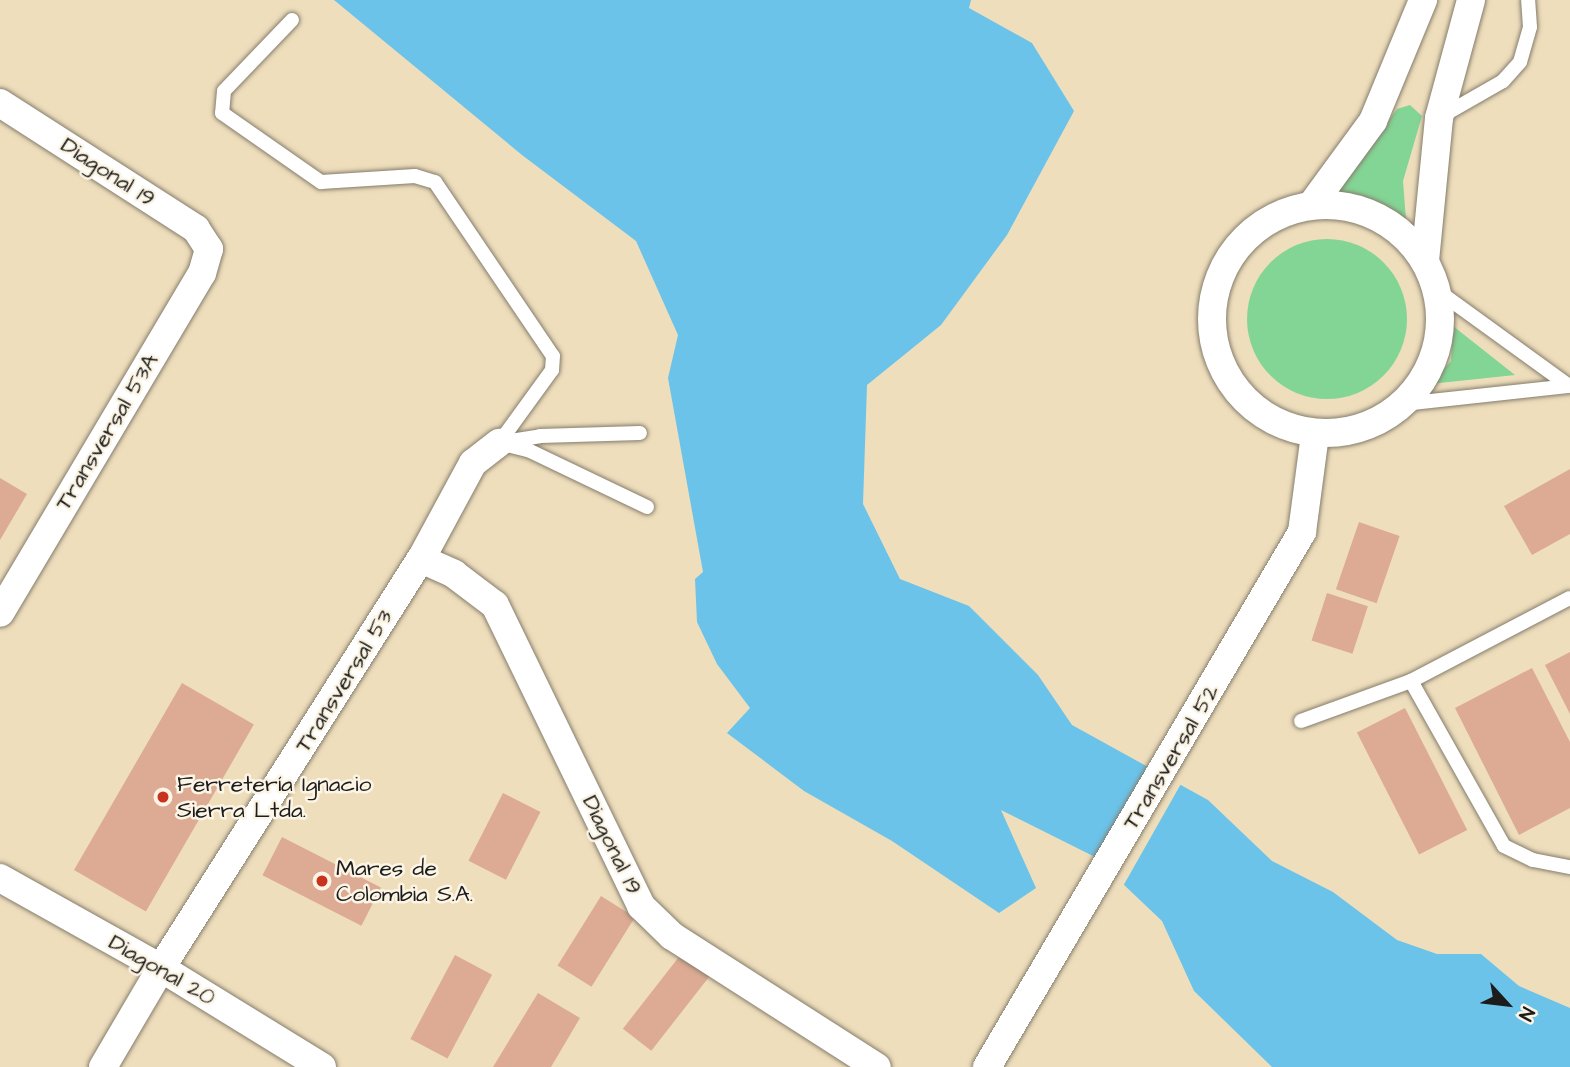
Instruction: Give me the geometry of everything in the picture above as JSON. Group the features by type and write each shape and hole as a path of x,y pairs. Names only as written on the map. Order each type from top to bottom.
{"street":[{"path":"1313,204 1373,121 1423,0"},
{"path":"1425,261 1439,118 1471,0"},
{"name":"Diagonal 19","path":"0,103 196,229 209,249"},
{"path":"1313,204 1345,205 1377,215 1405,234 1425,261 1438,291 1440,332 1428,371 1403,404 1380,420 1359,429 1315,434 1272,421 1253,408 1228,379 1214,343 1212,304 1223,268 1247,236 1279,214 1313,204"},
{"name":"Transversal 53A","path":"0,612 202,273 209,249"},
{"name":"Transversal 52","path":"994,1055 1302,532 1315,434"},
{"name":"Transversal 53","path":"103,1067 161,968 421,559 474,463 499,443"},
{"name":"Diagonal 19","path":"421,559 454,575 495,605 641,906 672,936 877,1067"},
{"name":"Diagonal 20","path":"0,878 161,968 322,1067"}],"lane":[{"path":"1439,118 1503,81 1521,62 1530,27 1528,0"},
{"path":"292,20 224,91 222,113 321,182 415,176 435,183 553,356 552,370 499,443"},
{"path":"1438,291 1569,385"},
{"path":"1403,404 1569,385"},
{"path":"499,443 540,436 640,433"},
{"path":"499,443 528,450 647,507"},
{"path":"1301,721 1411,681 1570,598"},
{"path":"1411,681 1504,846 1533,860 1570,867"}],"green space":[{"path":"1410,105 1422,116 1403,181 1406,220 1361,195 1323,193 1358,164 1397,109"},
{"path":"1327,239 1357,245 1383,263 1401,289 1407,319 1401,349 1383,375 1357,393 1327,399 1297,393 1271,375 1253,349 1247,319 1253,289 1271,263 1297,245"},
{"path":"1453,326 1515,375 1430,384 1451,361"}],"water":[{"path":"334,0 971,0 969,8 1032,43 1074,111 1007,235 941,325 867,385 863,504 900,579 969,606 1038,675 1072,725 1208,800 1272,861 1333,892 1397,940 1437,954 1481,954 1519,986 1570,1008 1570,1067 1272,1067 1194,991 1162,921 1122,883 1111,865 1001,810 1036,888 999,913 892,841 804,791 727,733 750,708 717,664 697,622 695,579 703,572 668,378 678,335 636,241 522,155"}],"pier":[{"path":"1150,764 1182,782 1122,888 1109,868"}],"building":[{"path":"1570,469 1570,534 1532,555 1504,506"},
{"path":"0,478 27,494 0,540"},
{"path":"1359,522 1400,536 1377,603 1336,589"},
{"path":"1327,593 1368,606 1352,654 1312,641"},
{"path":"1570,652 1570,714 1545,665"},
{"path":"1532,668 1570,742 1570,808 1519,835 1455,708"},
{"name":"Ferretería Ignacio Sierra Ltda.","path":"182,683 254,724 146,912 74,870"},
{"path":"1405,708 1467,830 1419,855 1357,733"},
{"path":"503,793 540,812 506,880 468,861"},
{"name":"Mares de Colombia S.A.","path":"282,837 381,887 361,926 262,875"},
{"path":"601,896 635,917 591,987 558,966"},
{"path":"682,953 710,975 651,1051 623,1029"},
{"path":"455,955 492,975 447,1059 410,1039"},
{"path":"538,993 580,1018 551,1067 493,1067"}],"place":[{"name":"Ferretería Ignacio Sierra Ltda.","path":"163,797"},
{"name":"Mares de Colombia S.A.","path":"322,881"}]}
